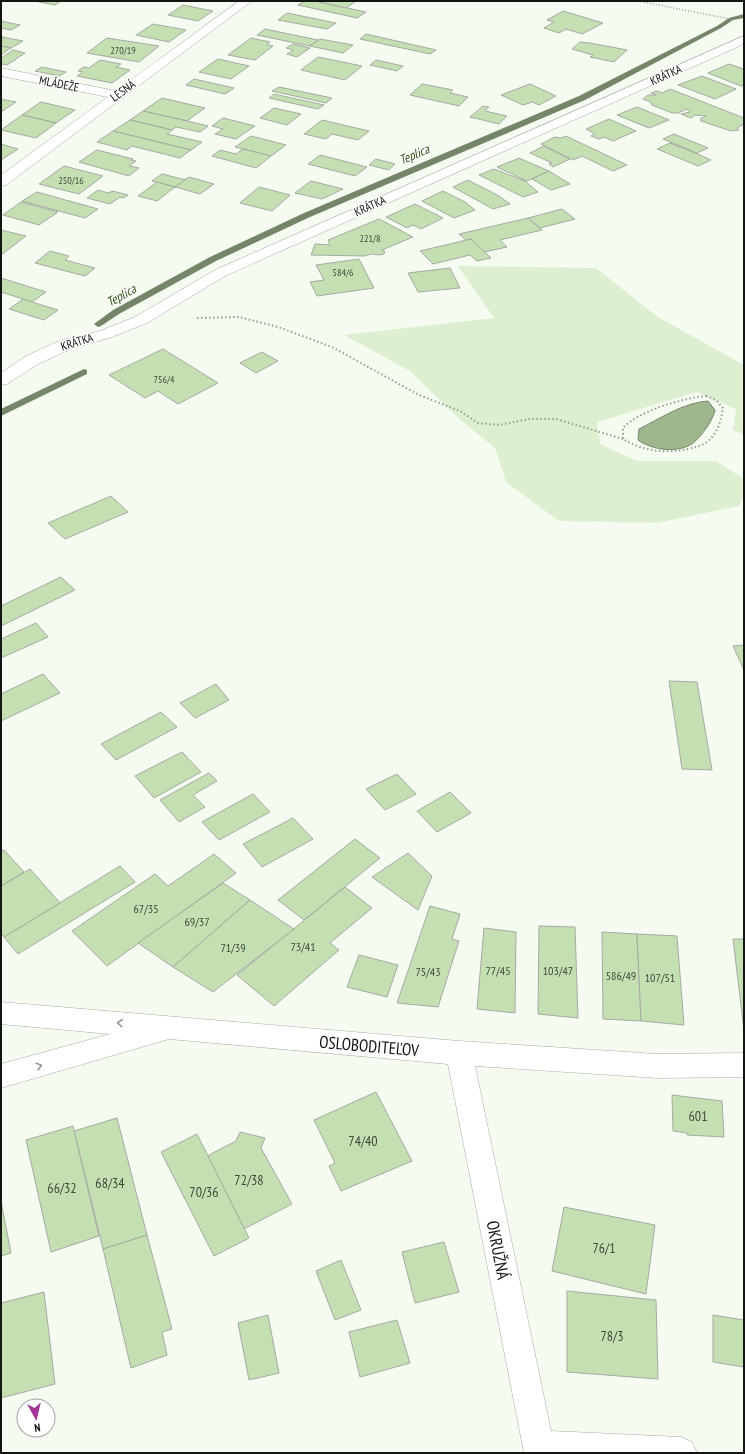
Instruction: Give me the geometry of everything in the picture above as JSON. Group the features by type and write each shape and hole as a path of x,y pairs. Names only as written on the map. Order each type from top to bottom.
{"street":[{"name":"LESNÁ","path":"1,182 246,1"},
{"name":"KRÁTKA","path":"1,380 32,360 65,344 106,334 141,320 220,274 744,40"},
{"name":"MLÁDEŽE","path":"1,72 118,96"},
{"path":"1,1013 173,1028"},
{"name":"OSLOBODITEĽOV","path":"1,1076 173,1028 459,1053 658,1066 744,1065"},
{"name":"OKRUŽNÁ","path":"459,1053 539,1450 681,1453"}],"path":[{"path":"638,1 715,15"},
{"path":"194,318 239,316 278,327 332,347 419,395 460,411 478,423 499,425 530,419 556,419 623,439 632,445 658,452 676,452 703,445 716,430 721,419 723,408 716,400 706,396 674,402 630,420 623,428 623,439"}],"shaded area":[{"path":"458,266 596,268 658,317 744,365 744,435 733,430 736,409 697,392 597,422 600,444 637,461 716,461 744,479 744,496 739,506 657,523 559,521 506,482 495,448 457,417 410,371 344,335 494,318"},
{"path":"708,401 715,410 714,415 700,436 692,444 682,448 669,450 655,448 638,440 639,429 681,408 699,402"}],"building":[{"path":"34,1 61,1 55,5"},
{"path":"305,1 315,1 366,12 357,18 298,5"},
{"path":"315,1 356,1 346,8"},
{"path":"183,5 213,11 198,21 168,15"},
{"path":"563,11 603,23 582,34 566,29 559,33 544,28 554,22 547,20"},
{"path":"287,13 336,23 327,29 278,20"},
{"path":"1,21 20,25 11,30 1,28"},
{"path":"153,24 186,30 169,42 136,35"},
{"path":"265,29 318,40 310,46 257,35"},
{"path":"366,34 436,50 430,54 360,39"},
{"path":"2,37 23,41 11,48 1,46"},
{"path":"107,38 159,46 139,62 87,53"},
{"path":"251,38 270,42 267,45 273,46 255,60 228,55"},
{"path":"320,39 353,45 343,53 310,46"},
{"path":"580,42 627,50 614,62 590,57 593,55 572,49"},
{"path":"293,44 310,48 297,57 287,54 294,50 286,48"},
{"path":"1,46 11,48 1,55"},
{"path":"13,50 25,53 7,65 1,64 1,58"},
{"path":"318,57 362,66 345,80 301,70"},
{"path":"218,59 249,66 231,79 199,72"},
{"path":"100,60 121,64 116,67 130,70 112,83 77,76 83,72 78,71 84,67 89,68"},
{"path":"376,60 403,66 397,71 370,65"},
{"path":"729,64 744,69 744,85 741,86 708,73"},
{"path":"42,67 66,72 59,76 35,71"},
{"path":"702,76 736,89 715,99 678,85"},
{"path":"194,79 234,88 225,94 186,85"},
{"path":"422,84 453,90 450,93 468,97 459,106 410,95"},
{"path":"530,84 556,96 539,105 532,102 523,105 501,95"},
{"path":"279,87 332,98 326,103 272,91"},
{"path":"670,89 744,118 744,124 737,128 739,130 731,131 701,121 700,119 706,116 695,115 691,118 681,114 690,112 687,109 678,113 672,113 652,105 651,102 643,99 648,95 656,95 651,93 657,91 662,93"},
{"path":"274,94 324,105 318,109 269,98"},
{"path":"162,98 205,108 187,121 143,111"},
{"path":"1,99 16,102 1,112"},
{"path":"41,102 75,110 56,123 22,115"},
{"path":"483,106 489,107 485,111 507,116 499,124 470,117"},
{"path":"637,107 669,120 649,128 617,115"},
{"path":"274,108 301,114 287,125 260,118"},
{"path":"143,111 208,126 200,132 176,127 172,130 130,120"},
{"path":"22,115 56,123 36,138 1,130"},
{"path":"223,118 255,126 236,139 215,134 223,129 212,126"},
{"path":"609,119 636,131 613,141 604,137 599,139 591,136 595,134 586,129"},
{"path":"130,120 172,130 167,134 202,142 191,150 113,131"},
{"path":"322,120 369,131 358,140 332,134 326,139 304,134"},
{"path":"113,131 191,150 180,158 132,146 127,150 97,142"},
{"path":"674,134 708,148 697,153 663,139"},
{"path":"251,136 286,145 271,156 235,147"},
{"path":"566,136 627,165 613,171 582,156 573,160 541,144 555,137 561,138"},
{"path":"670,143 711,160 698,166 657,149"},
{"path":"1,144 18,149 1,160"},
{"path":"544,146 570,159 553,167 549,164 552,163 530,153"},
{"path":"243,149 271,156 256,168 212,156 220,150 236,154"},
{"path":"97,150 133,159 131,160 136,161 129,166 139,168 129,176 79,162"},
{"path":"320,155 367,167 355,176 308,164"},
{"path":"519,158 549,171 527,181 497,167"},
{"path":"376,159 395,164 389,170 369,165"},
{"path":"64,166 103,176 79,194 39,184"},
{"path":"494,169 525,181 538,192 523,197 479,175"},
{"path":"549,171 570,184 551,190 532,179"},
{"path":"162,174 186,180 175,187 152,181"},
{"path":"189,177 214,184 200,194 175,187"},
{"path":"468,180 499,196 510,204 493,209 453,187"},
{"path":"311,181 343,189 322,199 295,193"},
{"path":"157,182 175,187 157,201 138,196"},
{"path":"259,187 290,195 272,211 240,203"},
{"path":"98,190 108,193 113,191 128,195 123,198 120,197 110,204 87,198"},
{"path":"443,191 465,202 475,210 454,218 422,201"},
{"path":"37,192 98,209 85,218 22,201"},
{"path":"21,202 58,212 39,225 3,215"},
{"path":"415,204 443,218 421,229 413,225 407,228 386,217"},
{"path":"562,209 575,219 540,228 528,218"},
{"path":"528,218 542,230 500,240 507,247 484,252 471,239 466,240 459,234"},
{"path":"379,219 413,237 382,250 385,252 384,254 380,255 311,255 315,244 330,245 328,240"},
{"path":"1,230 26,236 1,255"},
{"path":"471,239 491,258 477,261 470,255 433,264 420,251"},
{"path":"50,251 69,256 65,260 95,268 85,276 35,263"},
{"path":"359,259 374,288 317,296 310,282 324,280 316,265"},
{"path":"450,268 460,288 418,292 408,273"},
{"path":"1,278 46,292 32,302 1,292"},
{"path":"23,299 58,310 44,320 9,309"},
{"path":"163,349 218,383 178,404 158,391 145,398 109,375"},
{"path":"262,352 278,361 256,373 240,363"},
{"path":"111,496 128,512 65,539 48,523"},
{"path":"61,577 75,590 1,626 1,606"},
{"path":"36,623 48,637 1,658 1,639"},
{"path":"744,645 744,670 733,646"},
{"path":"43,674 60,693 1,721 1,694"},
{"path":"669,681 697,682 712,770 682,769"},
{"path":"216,684 229,700 195,718 180,703"},
{"path":"161,712 177,727 116,760 101,744"},
{"path":"182,752 201,772 154,798 135,776"},
{"path":"209,773 217,781 193,795 205,807 179,822 160,800"},
{"path":"397,774 416,794 385,810 366,789"},
{"path":"450,792 471,813 437,832 417,811"},
{"path":"253,794 270,812 219,840 202,822"},
{"path":"293,818 313,839 262,867 243,844"},
{"path":"355,839 380,858 304,920 278,900"},
{"path":"4,850 24,872 1,886 1,852"},
{"path":"408,853 432,876 418,910 372,877"},
{"path":"214,854 236,873 107,966 72,931 155,874 168,886"},
{"path":"120,866 135,882 18,954 4,937"},
{"path":"30,869 60,903 4,937 1,933 1,886"},
{"path":"223,883 250,900 173,967 138,943"},
{"path":"345,887 372,908 330,943 339,950 274,1006 237,975"},
{"path":"250,900 294,929 213,992 173,967"},
{"path":"430,906 460,914 452,939 459,941 438,1007 397,1003"},
{"path":"539,926 575,927 578,1018 538,1014"},
{"path":"484,928 516,932 515,1013 477,1009"},
{"path":"602,932 637,934 641,1021 603,1019"},
{"path":"637,934 677,936 684,1025 641,1021"},
{"path":"733,939 744,939 744,1030"},
{"path":"359,955 398,965 387,997 347,987"},
{"path":"376,1092 412,1161 341,1191 329,1166 335,1163 314,1120"},
{"path":"672,1095 722,1101 724,1137 687,1135 687,1133 673,1131"},
{"path":"117,1118 147,1235 103,1249 74,1131"},
{"path":"73,1126 99,1236 51,1252 26,1140"},
{"path":"240,1132 265,1138 261,1148 292,1204 244,1229 207,1156 236,1141"},
{"path":"197,1134 249,1238 214,1256 161,1152"},
{"path":"1,1201 11,1253 1,1256"},
{"path":"564,1207 655,1225 646,1294 552,1271"},
{"path":"147,1235 172,1329 162,1332 167,1355 131,1368 103,1249"},
{"path":"444,1242 459,1292 415,1303 402,1252"},
{"path":"341,1260 361,1310 335,1320 316,1271"},
{"path":"567,1291 656,1300 658,1379 567,1372"},
{"path":"44,1292 55,1384 1,1398 1,1303"},
{"path":"268,1315 279,1373 249,1380 238,1323"},
{"path":"713,1315 744,1320 744,1367 713,1362"},
{"path":"397,1320 410,1363 360,1377 349,1332"}],"waterway":[{"name":"Teplica","path":"98,324 116,312 213,259 307,215 582,98 719,27 731,19 744,16"},
{"name":"Teplica","path":"1,413 84,372"}]}
